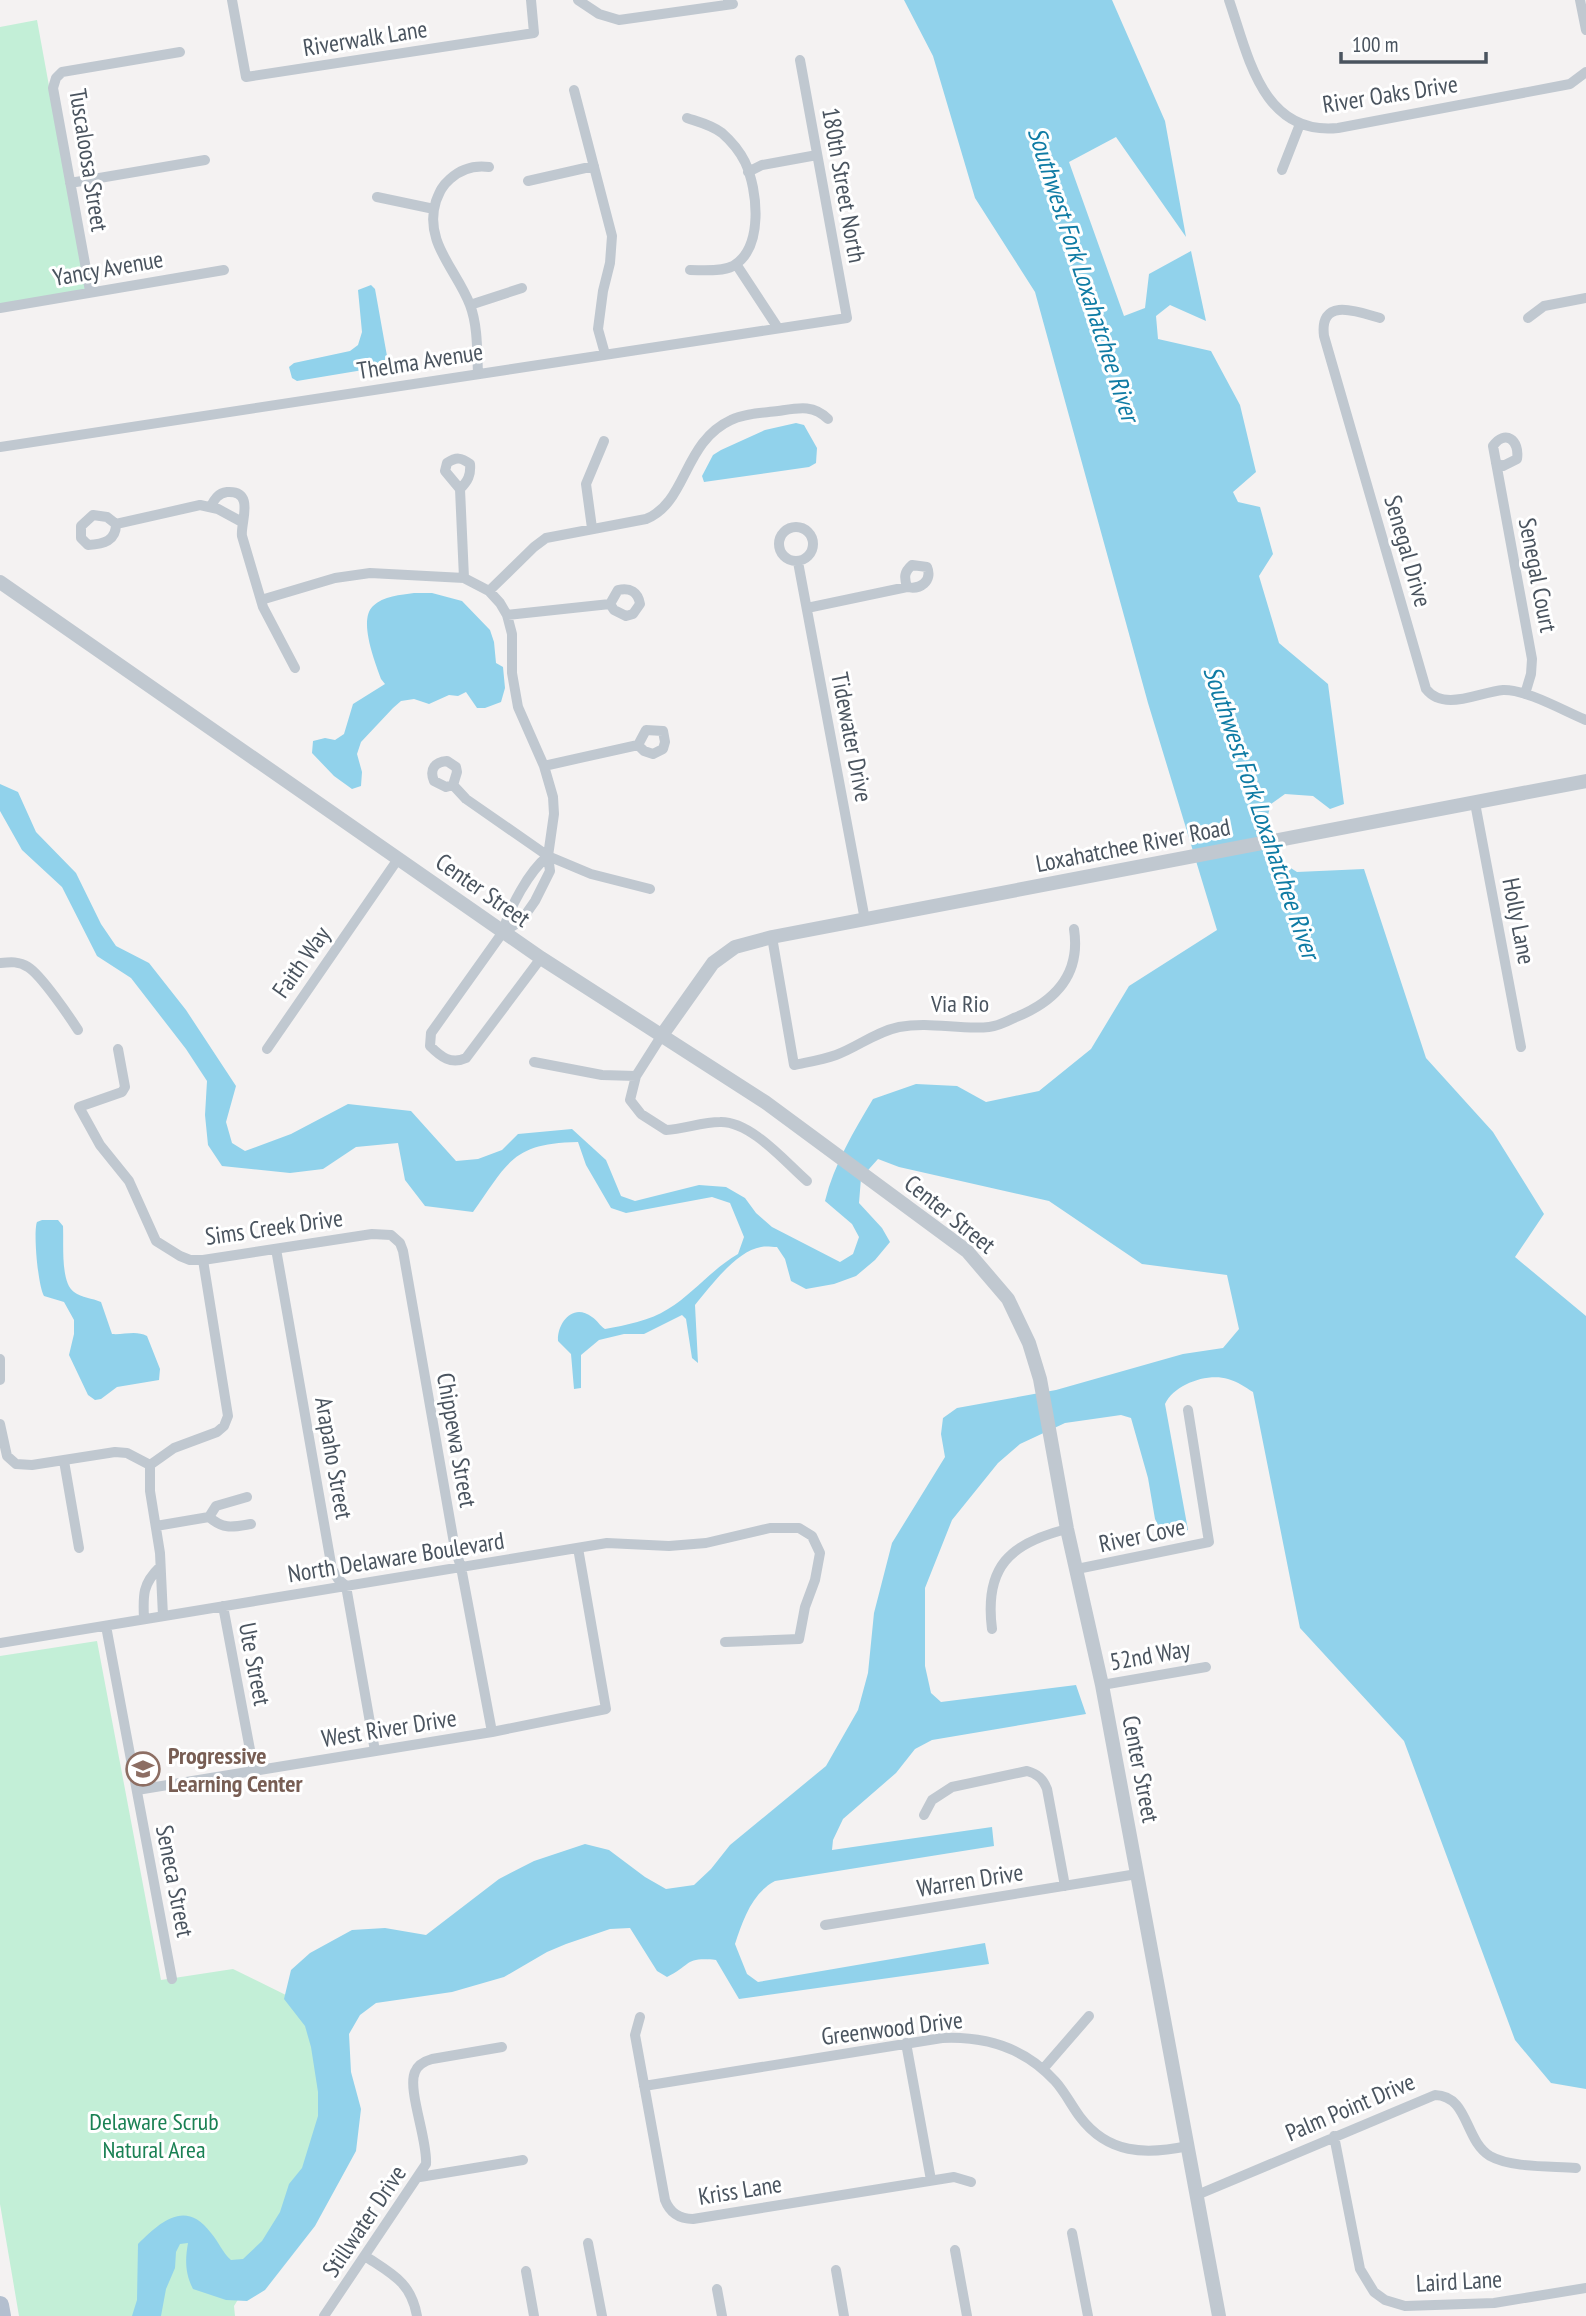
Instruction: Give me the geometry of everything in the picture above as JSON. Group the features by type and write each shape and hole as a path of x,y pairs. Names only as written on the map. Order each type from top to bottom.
{"main road":[{"path":"0,2305 2,2316"}],"street":[{"name":"Riverwalk Lane","path":"232,0 246,77 534,33 531,0"},
{"path":"578,0 599,14 619,20 733,4 728,0"},
{"name":"River Oaks Drive","path":"1229,0 1262,89 1276,108 1300,124 1323,128 1351,125 1570,84 1586,72"},
{"path":"1580,0 1586,30"},
{"name":"Tuscaloosa Street","path":"90,292 53,88 55,78 62,72 180,52"},
{"name":"180th Street North","path":"800,60 847,318"},
{"path":"574,90 612,236 610,264 598,329 605,355"},
{"path":"687,118 721,132 745,163 756,209 751,244 742,260 730,268 691,270"},
{"path":"1282,170 1300,124"},
{"path":"748,173 762,165 817,155"},
{"path":"70,183 205,160"},
{"path":"478,374 470,305 442,254 433,226 434,209 441,187 457,173 477,165 489,167"},
{"path":"528,181 594,166"},
{"path":"377,197 434,209"},
{"path":"736,264 778,328"},
{"name":"Yancy Avenue","path":"0,308 224,270"},
{"path":"470,305 522,288"},
{"path":"1528,318 1544,306 1586,298"},
{"name":"Senegal Drive","path":"1380,318 1345,308 1338,309 1328,316 1323,330 1426,689 1443,700 1503,690 1525,694 1586,720"},
{"name":"Thelma Avenue","path":"0,447 847,318"},
{"path":"489,592 539,542 553,535 646,519 659,512 670,502 697,449 728,421 742,416 804,407 819,410 828,419"},
{"path":"592,528 586,484 604,441"},
{"name":"Senegal Court","path":"1496,463 1531,651 1531,674 1525,694"},
{"path":"460,489 464,578"},
{"path":"211,506 220,495 234,493 244,502 246,509 242,536 261,600 295,668"},
{"path":"116,524 192,506 211,506 242,522"},
{"name":"Tidewater Drive","path":"798,562 865,920"},
{"path":"261,600 349,575 383,573 464,578 489,592 507,615 512,634 512,673 517,707 544,766 553,797 554,814 548,856 550,871 521,921 503,932"},
{"name":"Center Street","path":"0,582 541,958 765,1102 967,1251 1008,1299 1029,1343 1042,1390 1067,1530 1102,1685 1130,1875 1188,2146 1219,2316"},
{"path":"807,608 907,587"},
{"path":"507,615 610,604"},
{"path":"544,766 638,744"},
{"name":"Loxahatchee River Road","path":"662,1035 713,963 735,947 772,937 1586,781"},
{"path":"453,785 466,799 548,856 591,874 650,889"},
{"name":"Holly Lane","path":"1475,803 1521,1047"},
{"path":"541,958 466,1058 452,1061 430,1046 431,1033 503,932 507,915 540,863 548,856"},
{"name":"Faith Way","path":"267,1049 398,859"},
{"name":"Via Rio","path":"772,937 794,1065 836,1055 895,1028 929,1023 994,1027 1028,1013 1065,982 1075,952 1074,929"},
{"path":"0,963 20,963 29,967 68,1013 78,1030"},
{"path":"662,1035 636,1076 630,1100 641,1114 666,1130 721,1122 738,1125 769,1145 807,1181"},
{"name":"Sims Creek Drive","path":"118,1049 125,1087 122,1092 79,1107 100,1145 129,1181 156,1241 180,1256 190,1260 202,1260 372,1234 385,1234 395,1238"},
{"path":"534,1062 602,1075 636,1076"},
{"name":"Chippewa Street","path":"395,1238 403,1251 455,1549 461,1567 492,1732"},
{"name":"Arapaho Street","path":"276,1249 332,1569 346,1586 375,1751"},
{"path":"150,1465 174,1448 217,1432 225,1426 228,1416 202,1260"},
{"path":"0,1359 0,1380"},
{"name":"River Cove","path":"1077,1569 1209,1542 1188,1410"},
{"path":"0,1424 7,1455 16,1464 32,1465 115,1452 127,1453 150,1465"},
{"path":"64,1461 79,1548"},
{"path":"150,1465 150,1491 160,1553 163,1616"},
{"path":"156,1526 209,1517 216,1506 247,1497"},
{"path":"209,1517 218,1525 228,1528 251,1524"},
{"name":"North Delaware Boulevard","path":"0,1643 607,1544 668,1546 706,1543 770,1528 799,1528 812,1536 820,1553 816,1580 805,1606 799,1639 725,1642"},
{"path":"992,1629 990,1594 1003,1564 1026,1542 1067,1530"},
{"name":"West River Drive","path":"137,1790 492,1732 606,1709 578,1548"},
{"path":"144,1619 143,1595 148,1578 160,1567"},
{"name":"Ute Street","path":"223,1606 254,1771"},
{"name":"Seneca Street","path":"106,1626 172,1979"},
{"name":"52nd Way","path":"1102,1685 1206,1667"},
{"path":"924,1815 932,1800 952,1787 1027,1772 1034,1773 1040,1777 1047,1789 1065,1886"},
{"name":"Warren Drive","path":"825,1924 1130,1875"},
{"path":"1043,2069 1089,2016"},
{"name":"Kriss Lane","path":"640,2017 635,2035 665,2200 672,2213 679,2217 693,2219 954,2177 971,2182"},
{"name":"Greenwood Drive","path":"644,2086 906,2043 942,2038 977,2039 1010,2048 1043,2069 1055,2081 1087,2126 1110,2142 1144,2152 1188,2146"},
{"path":"906,2043 931,2180"},
{"name":"Stillwater Drive","path":"324,2316 420,2177 426,2164 414,2084 415,2071 425,2061 432,2059 502,2047"},
{"name":"Palm Point Drive","path":"1197,2194 1429,2097 1443,2095 1455,2102 1474,2140 1491,2156 1506,2162 1576,2168"},
{"name":"Laird Lane","path":"1334,2136 1360,2269 1369,2287 1385,2300 1405,2306 1494,2303 1586,2288"},
{"path":"420,2177 523,2160"},
{"path":"1072,2233 1088,2316"},
{"path":"588,2243 602,2316"},
{"path":"955,2250 967,2316"},
{"path":"365,2256 408,2288 417,2316"},
{"path":"836,2270 844,2316"},
{"path":"526,2271 534,2316"},
{"path":"717,2289 722,2316"}],"green space":[{"path":"37,20 86,289 0,304 0,27"},
{"name":"Delaware Scrub Natural Area","path":"97,1641 161,1980 233,1969 296,2000 316,2048 327,2110 281,2230 234,2306 235,2316 19,2316 0,2204 0,1656"}],"water":[{"name":"Southwest Fork Loxahatchee River","path":"904,0 1112,0 1165,121 1186,237 1116,137 1069,162 1124,316 1145,308 1149,274 1191,251 1206,321 1170,305 1156,316 1158,339 1211,351 1240,405 1256,472 1233,492 1238,502 1260,507 1273,554 1259,576 1279,643 1328,684 1344,804 1330,809 1313,796 1285,794 1271,804 1264,829 1275,858 1297,872 1364,869 1426,1058 1493,1132 1544,1214 1515,1257 1586,1316 1586,2089 1551,2083 1515,2040 1404,1741 1300,1628 1253,1392 1228,1379 1201,1379 1176,1391 1165,1404 1188,1530 1164,1536 1155,1519 1148,1478 1131,1418 1121,1415 1065,1423 1020,1444 998,1463 952,1520 925,1588 925,1666 931,1693 941,1702 1076,1685 1086,1714 932,1740 915,1749 896,1773 843,1819 833,1840 832,1850 992,1827 994,1846 775,1881 754,1900 735,1944 747,1974 758,1982 985,1943 989,1964 739,1999 716,1960 693,1961 667,1977 657,1971 630,1928 610,1929 547,1952 504,1977 452,1992 376,2003 360,2015 349,2034 351,2072 361,2109 356,2151 315,2226 265,2290 247,2301 226,2300 193,2289 186,2266 188,2243 180,2244 161,2316 132,2316 137,2300 138,2244 156,2228 174,2217 192,2217 202,2223 231,2260 243,2259 262,2241 280,2212 289,2184 302,2168 318,2116 318,2092 305,2026 284,1999 291,1970 310,1953 352,1930 385,1928 426,1935 499,1879 534,1861 585,1844 609,1850 666,1889 694,1885 730,1845 826,1766 858,1710 868,1673 874,1613 892,1543 945,1457 941,1434 943,1418 957,1408 1056,1390 1183,1354 1223,1348 1239,1329 1227,1275 1142,1264 1049,1201 899,1167 878,1159 861,1178 859,1203 882,1228 890,1242 875,1260 856,1276 834,1284 806,1289 791,1281 785,1259 777,1247 752,1250 733,1262 695,1305 698,1363 692,1358 686,1319 682,1315 644,1334 624,1334 599,1340 581,1355 581,1388 574,1389 571,1354 558,1341 563,1322 573,1313 585,1313 605,1329 645,1320 677,1303 738,1254 744,1237 730,1203 712,1197 626,1213 611,1208 586,1165 578,1142 539,1146 514,1159 473,1212 425,1206 405,1180 398,1143 356,1147 323,1169 290,1173 222,1166 208,1145 205,1115 207,1081 186,1049 131,978 97,956 62,887 22,850 0,811 0,784 18,792 36,832 76,873 101,924 116,946 149,963 186,1010 236,1086 226,1122 232,1143 245,1151 291,1134 348,1104 411,1111 456,1161 478,1159 502,1150 518,1134 572,1129 606,1160 621,1196 635,1201 699,1185 726,1187 745,1198 756,1213 772,1227 840,1262 853,1254 859,1237 852,1224 825,1201 839,1161 873,1099 916,1084 957,1086 986,1102 1039,1091 1091,1049 1129,986 1217,930 1148,703 1035,292 975,198 933,56"},
{"path":"371,285 375,289 387,356 381,367 297,381 292,378 289,367 294,363 350,351 358,345 362,332 358,290"},
{"path":"796,423 804,425 817,448 816,463 809,467 704,482 702,476 713,455 765,430"},
{"path":"414,593 432,593 462,601 490,630 496,663 503,667 505,688 501,702 477,708 466,692 458,696 449,695 429,704 414,699 401,701 361,742 357,754 362,772 361,786 352,789 334,776 312,753 313,741 325,738 335,740 344,734 353,704 385,684 369,641 369,612 382,600"},
{"path":"58,1220 63,1226 65,1271 70,1287 77,1294 101,1302 112,1334 134,1333 147,1336 160,1369 159,1380 117,1387 101,1399 95,1400 88,1395 69,1355 74,1320 64,1302 44,1296 42,1290 38,1271 36,1228 37,1222"}],"place":[{"name":"Progressive Learning Center","path":"143,1769"}]}
